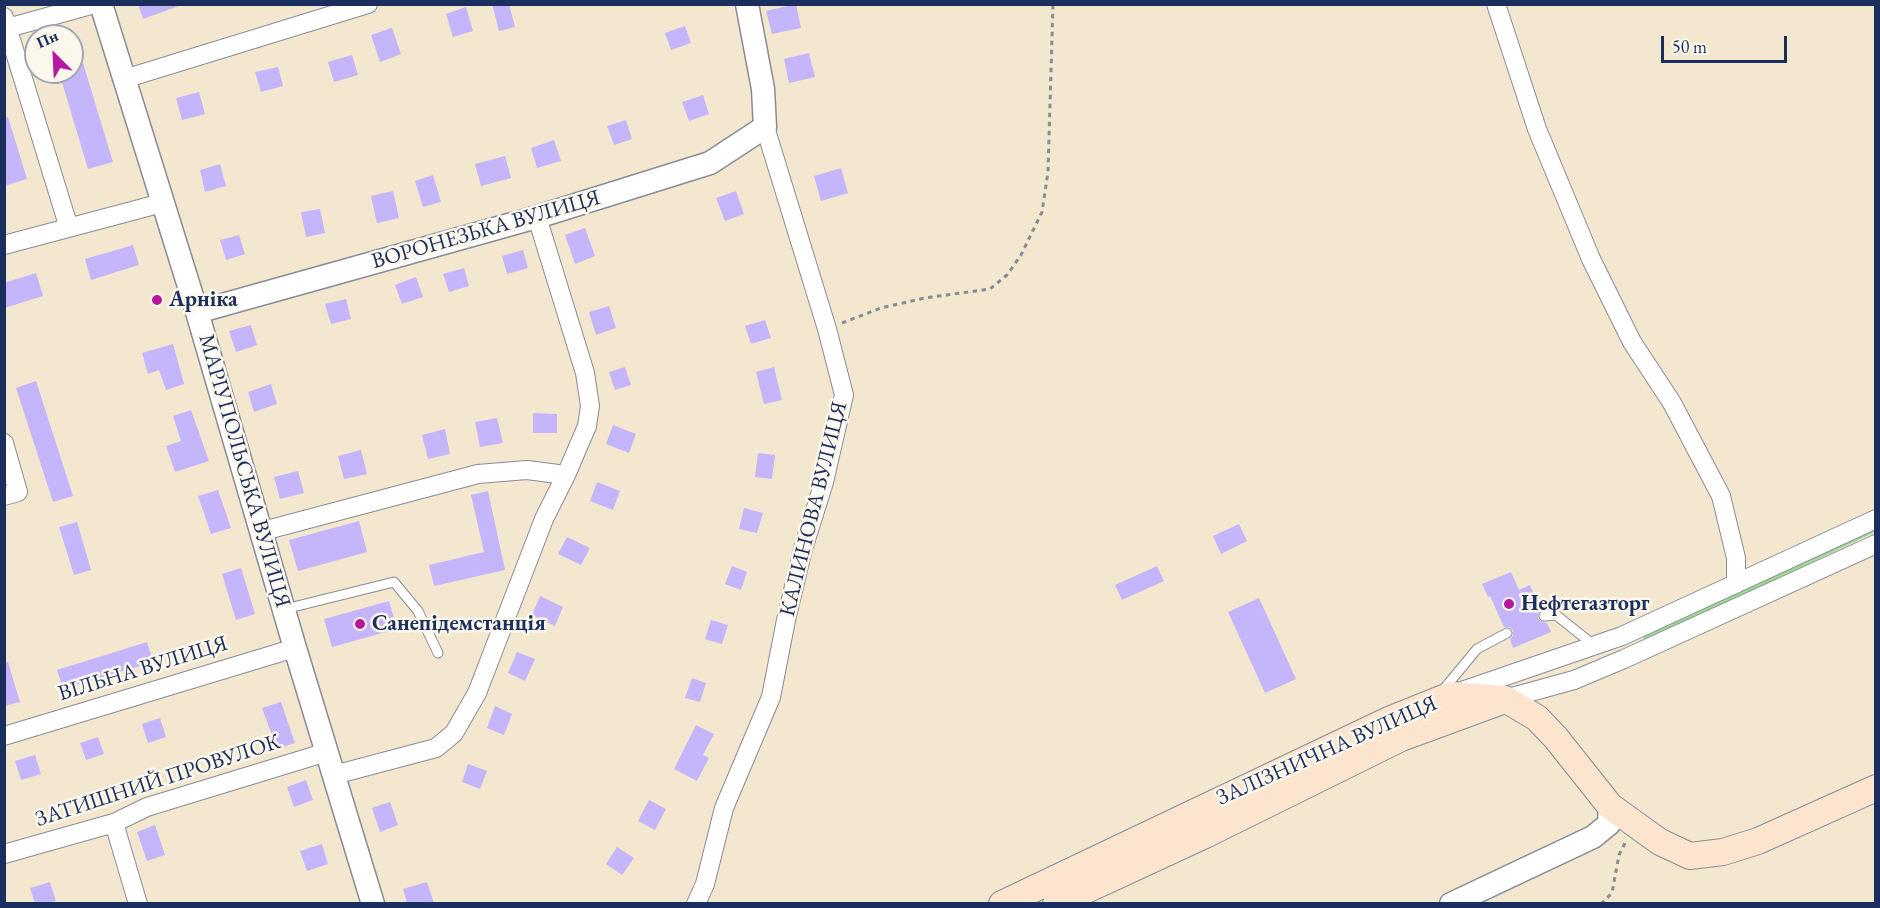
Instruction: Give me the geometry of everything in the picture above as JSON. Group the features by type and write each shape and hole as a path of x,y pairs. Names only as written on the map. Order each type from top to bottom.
{"main road":[{"name":"ЗАЛІЗНИЧНА ВУЛИЦЯ","path":"1002,903 1391,718 1442,699 1504,699"},
{"name":"ЗАЛІЗНИЧНА ВУЛИЦЯ","path":"1056,903 1205,835 1401,738 1504,699"},
{"path":"1504,699 1537,718 1556,738 1610,806 1660,842 1690,855 1723,852 1758,841 1875,788"}],"street":[{"path":"69,228 6,24 94,4"},
{"name":"МАРІУПОЛЬСЬКА ВУЛИЦЯ","path":"101,4 197,312 373,903"},
{"path":"124,79 368,4"},
{"name":"КАЛИНОВА ВУЛИЦЯ","path":"696,903 705,884 724,808 771,697 788,609 803,549 827,471 844,395 827,329 765,127 764,89 747,4"},
{"path":"1496,4 1537,129 1591,259 1632,342 1672,403 1721,496 1736,558 1736,584"},
{"name":"ВОРОНЕЗЬКА ВУЛИЦЯ","path":"197,312 537,217 710,163 765,127"},
{"path":"4,245 162,203"},
{"path":"334,775 436,748 454,733 477,693 544,519 566,476 587,426 590,406 585,374 537,217"},
{"path":"4,443 18,492 4,496"},
{"path":"263,531 478,474 527,470 566,476"},
{"path":"1442,699 1622,636 1875,519"},
{"path":"1504,699 1574,680 1875,544"},
{"name":"ВІЛЬНА ВУЛИЦЯ","path":"4,735 296,648"},
{"name":"ЗАТИШНИЙ ПРОВУЛОК","path":"4,854 114,823 147,807 327,752"},
{"path":"1451,903 1593,837 1609,824 1610,806"},
{"path":"114,823 138,903"}],"lane":[{"path":"285,609 394,582 418,611 438,653"},
{"path":"1544,616 1556,615 1595,646"},
{"path":"1442,699 1477,649 1507,633"}],"path":[{"path":"827,329 881,308 925,298 990,290 1008,275 1021,255 1042,212 1048,172 1053,4"},
{"path":"1601,903 1612,893 1619,855 1635,824"}],"green space":[{"path":"1875,526 1875,532 1645,642 1643,636"}],"building":[{"path":"138,4 179,4 179,6 143,19"},
{"path":"492,4 509,4 515,27 499,31"},
{"path":"796,4 801,28 772,34 766,11"},
{"path":"466,7 473,31 453,37 446,14"},
{"path":"685,26 691,43 671,50 665,33"},
{"path":"392,28 401,54 380,62 371,35"},
{"path":"809,53 815,77 789,83 784,59"},
{"path":"352,55 358,75 334,82 328,62"},
{"path":"84,66 113,162 88,169 63,84 84,84"},
{"path":"278,67 283,86 261,92 255,72"},
{"path":"199,92 205,114 182,120 176,98"},
{"path":"703,95 709,114 689,121 682,102"},
{"path":"8,117 27,179 4,186 4,118"},
{"path":"626,120 632,139 614,145 607,126"},
{"path":"554,140 561,161 537,168 531,148"},
{"path":"505,156 511,178 481,186 475,164"},
{"path":"220,164 226,186 205,192 200,170"},
{"path":"841,168 848,193 821,201 814,176"},
{"path":"433,175 441,202 423,207 415,181"},
{"path":"393,191 399,218 377,223 371,196"},
{"path":"736,191 744,214 725,221 716,198"},
{"path":"320,209 325,233 306,237 301,212"},
{"path":"585,228 595,256 575,264 565,235"},
{"path":"239,235 245,254 226,260 220,240"},
{"path":"133,245 139,265 91,280 85,259"},
{"path":"523,250 528,268 507,274 502,256"},
{"path":"464,268 469,286 449,292 443,274"},
{"path":"36,273 43,296 4,308 4,283"},
{"path":"416,277 423,297 402,304 395,285"},
{"path":"346,299 351,319 331,324 325,304"},
{"path":"609,306 616,328 596,335 589,312"},
{"path":"765,320 771,338 751,344 745,326"},
{"path":"251,325 257,345 236,352 229,331"},
{"path":"173,344 184,384 166,390 159,370 148,374 142,353"},
{"path":"625,367 631,385 615,390 609,372"},
{"path":"774,367 782,400 764,404 756,372"},
{"path":"36,381 73,496 53,502 16,388"},
{"path":"271,384 277,404 254,412 248,392"},
{"path":"191,410 209,461 175,472 166,446 181,441 173,416"},
{"path":"533,413 557,414 557,433 533,433"},
{"path":"497,418 503,443 480,447 475,422"},
{"path":"613,425 636,434 629,453 606,444"},
{"path":"445,429 450,454 428,459 422,435"},
{"path":"361,450 367,474 344,479 338,456"},
{"path":"758,453 775,455 772,479 755,477"},
{"path":"298,471 304,493 280,499 274,477"},
{"path":"597,482 620,491 613,510 590,501"},
{"path":"218,490 231,528 211,534 198,496"},
{"path":"488,491 505,570 434,586 429,565 484,552 471,495"},
{"path":"744,508 763,513 757,533 739,529"},
{"path":"359,521 367,552 298,571 289,540"},
{"path":"77,522 91,570 74,575 59,527"},
{"path":"1239,524 1247,541 1221,554 1213,536"},
{"path":"567,537 590,548 581,565 558,554"},
{"path":"732,566 747,572 741,590 725,584"},
{"path":"1157,566 1164,581 1122,600 1115,585"},
{"path":"241,568 255,614 236,620 222,574"},
{"path":"1511,572 1519,590 1530,585 1541,610 1538,619 1547,623 1551,632 1513,648 1510,639 1513,636 1513,630 1510,627 1504,627 1482,584"},
{"path":"540,596 563,607 555,626 532,615"},
{"path":"1259,598 1296,679 1265,693 1228,612"},
{"name":"Санепідемстанція","path":"389,601 397,629 332,647 324,619"},
{"path":"711,620 728,625 722,644 705,639"},
{"path":"147,642 153,662 63,689 57,670"},
{"path":"517,652 535,659 525,681 508,673"},
{"path":"8,662 20,702 4,706 4,663"},
{"path":"692,678 706,683 700,702 685,698"},
{"path":"281,702 295,743 277,749 262,708"},
{"path":"495,706 512,714 504,735 487,728"},
{"path":"160,718 166,737 148,743 142,724"},
{"path":"696,725 714,734 703,755 709,758 697,781 674,769"},
{"path":"98,737 104,754 86,760 80,743"},
{"path":"35,755 41,774 21,780 15,761"},
{"path":"468,764 487,771 480,789 462,782"},
{"path":"306,780 313,800 294,807 287,787"},
{"path":"649,800 666,809 655,830 638,821"},
{"path":"390,802 398,825 380,832 372,808"},
{"path":"155,825 165,855 147,861 137,832"},
{"path":"322,844 328,864 307,871 300,851"},
{"path":"617,847 634,858 622,875 606,864"},
{"path":"50,882 56,901 35,903 30,888"},
{"path":"427,882 434,903 407,903 403,889"}],"place":[{"name":"Арніка","path":"157,300"},
{"name":"Нефтегазторг","path":"1509,604"},
{"name":"Санепідемстанція","path":"360,624"}]}
